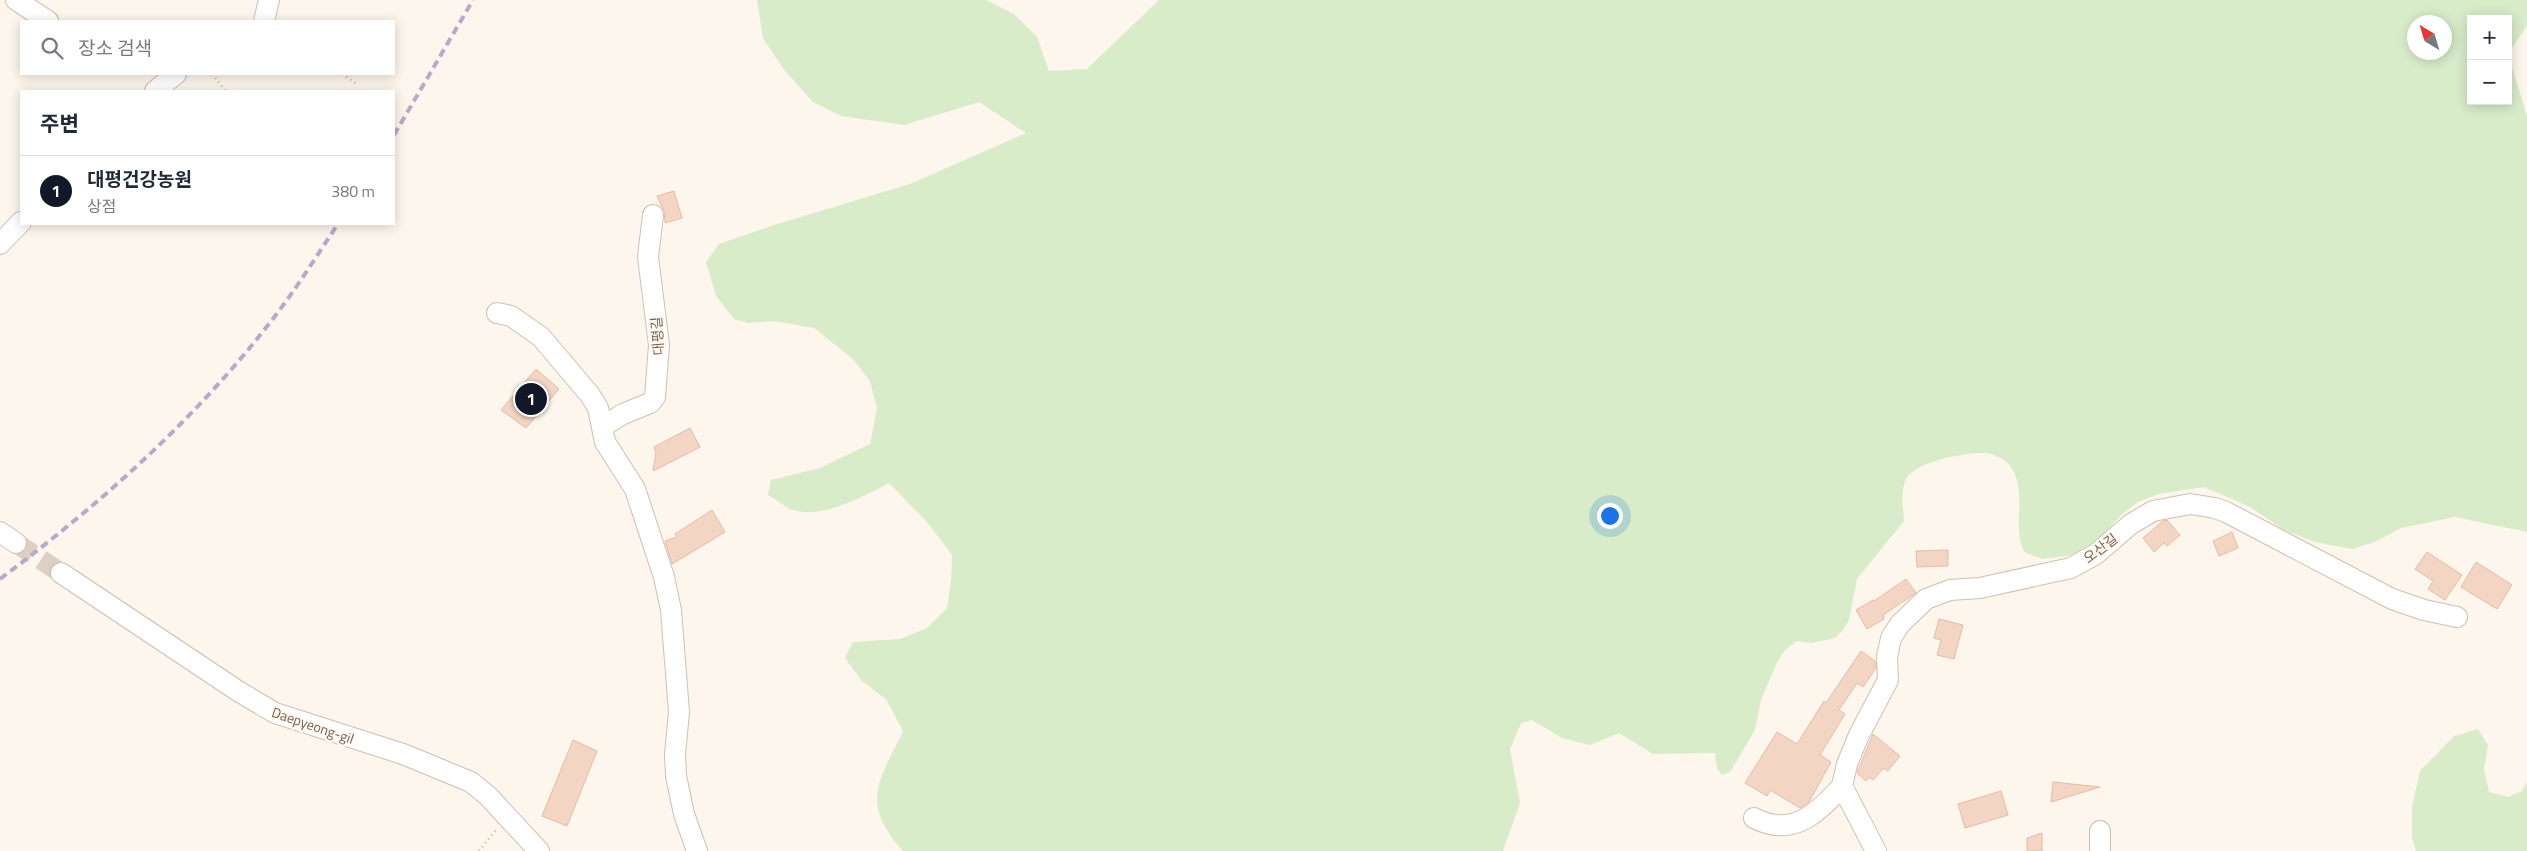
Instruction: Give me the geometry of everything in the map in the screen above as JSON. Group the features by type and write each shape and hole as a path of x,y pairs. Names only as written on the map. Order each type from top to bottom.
{"lane":[{"path":"16,0 46,20"},
{"path":"264,20 269,0"},
{"path":"156,90 175,75"},
{"name":"대평길","path":"602,428 623,414 650,403 654,396 659,345 648,257 653,215"},
{"path":"0,244 20,223"},
{"path":"497,313 512,316 525,324 555,351 590,395 598,408 605,442 636,489 664,577 671,610 678,712 675,754 676,776 684,814 697,851"},
{"name":"오산길","path":"1842,786 1847,764 1859,735 1888,680 1887,657 1891,638 1900,624 1921,604 1933,595 1950,590 1980,588 2071,568 2096,554 2142,516 2153,511 2190,504 2215,508 2292,545 2399,602 2458,617"},
{"name":"Daepyeong-gil","path":"61,573 238,691 275,713 403,754 458,775 479,788 539,851"},
{"path":"1754,818 1773,827 1791,826 1812,813 1842,786 1876,851"}],"path":[{"path":"213,75 225,90"},
{"path":"343,75 358,85"},
{"path":"479,851 507,816"}],"green space":[{"path":"757,0 986,0 1014,14 1037,37 1049,71 1087,69 1159,0 2527,0 2527,26 2512,48 2512,15 2467,15 2467,105 2512,105 2512,67 2527,116 2527,532 2455,517 2401,528 2375,542 2352,549 2315,542 2284,530 2250,507 2204,487 2158,494 2138,502 2121,515 2092,547 2074,555 2042,559 2024,552 2020,542 2018,486 2016,476 2008,463 1995,455 1984,453 1954,456 1929,463 1911,473 1906,479 1902,494 1904,521 1857,579 1849,620 1843,630 1835,638 1811,643 1797,641 1785,650 1777,662 1761,700 1755,730 1730,772 1722,775 1717,769 1715,753 1653,754 1619,733 1590,745 1562,738 1532,720 1521,723 1510,749 1520,803 1503,851 903,851 881,819 878,806 878,792 886,765 903,731 886,699 862,681 845,658 853,642 900,639 927,628 947,608 951,582 952,555 928,523 889,483 840,506 813,512 800,512 788,508 768,495 771,480 820,468 870,444 877,408 870,381 853,359 814,328 774,321 748,323 734,319 716,296 706,262 719,244 774,225 910,184 1026,133 979,102 904,125 841,116 813,102 785,71 763,38"},
{"path":"2478,729 2488,745 2484,769 2489,792 2508,797 2522,791 2527,782 2527,851 2416,851 2412,838 2412,807 2420,771 2454,736"}],"building":[{"path":"674,191 682,218 665,223 664,211 657,196"},
{"path":"536,369 559,389 526,428 501,410"},
{"path":"690,428 700,447 653,471 656,452 654,447"},
{"path":"712,510 725,532 672,564 665,541 677,537 675,534"},
{"path":"2167,520 2180,535 2167,546 2164,543 2154,552 2143,538 2163,521"},
{"path":"2232,532 2238,548 2219,556 2213,541"},
{"path":"1948,550 1948,566 1917,567 1916,551"},
{"path":"2427,552 2462,575 2445,600 2428,589 2433,581 2415,569"},
{"path":"2476,562 2512,585 2497,609 2461,587"},
{"path":"1906,579 1916,593 1883,615 1884,619 1867,629 1856,610 1874,601"},
{"path":"1939,619 1963,625 1954,659 1937,655 1941,640 1934,638"},
{"path":"1861,651 1875,661 1876,668 1863,687 1857,683 1839,710 1845,714 1820,755 1831,762 1809,802 1800,808 1770,790 1767,796 1745,783 1777,732 1797,744 1824,701 1826,703"},
{"path":"1873,734 1900,756 1888,771 1884,768 1873,780 1869,777 1866,781 1857,773"},
{"path":"573,740 597,751 567,826 542,816"},
{"path":"2053,782 2100,787 2051,802"},
{"path":"2001,791 2008,815 1965,828 1958,804"},
{"path":"2042,833 2042,851 2027,851 2027,838"}],"tunnel":[{"path":"16,543 61,573"}],"railway":[{"path":"395,133 473,0"},
{"path":"0,579 79,517 190,415 256,340 294,291 337,225"}],"place":[{"name":"대평건강농원","path":"531,399"}]}
